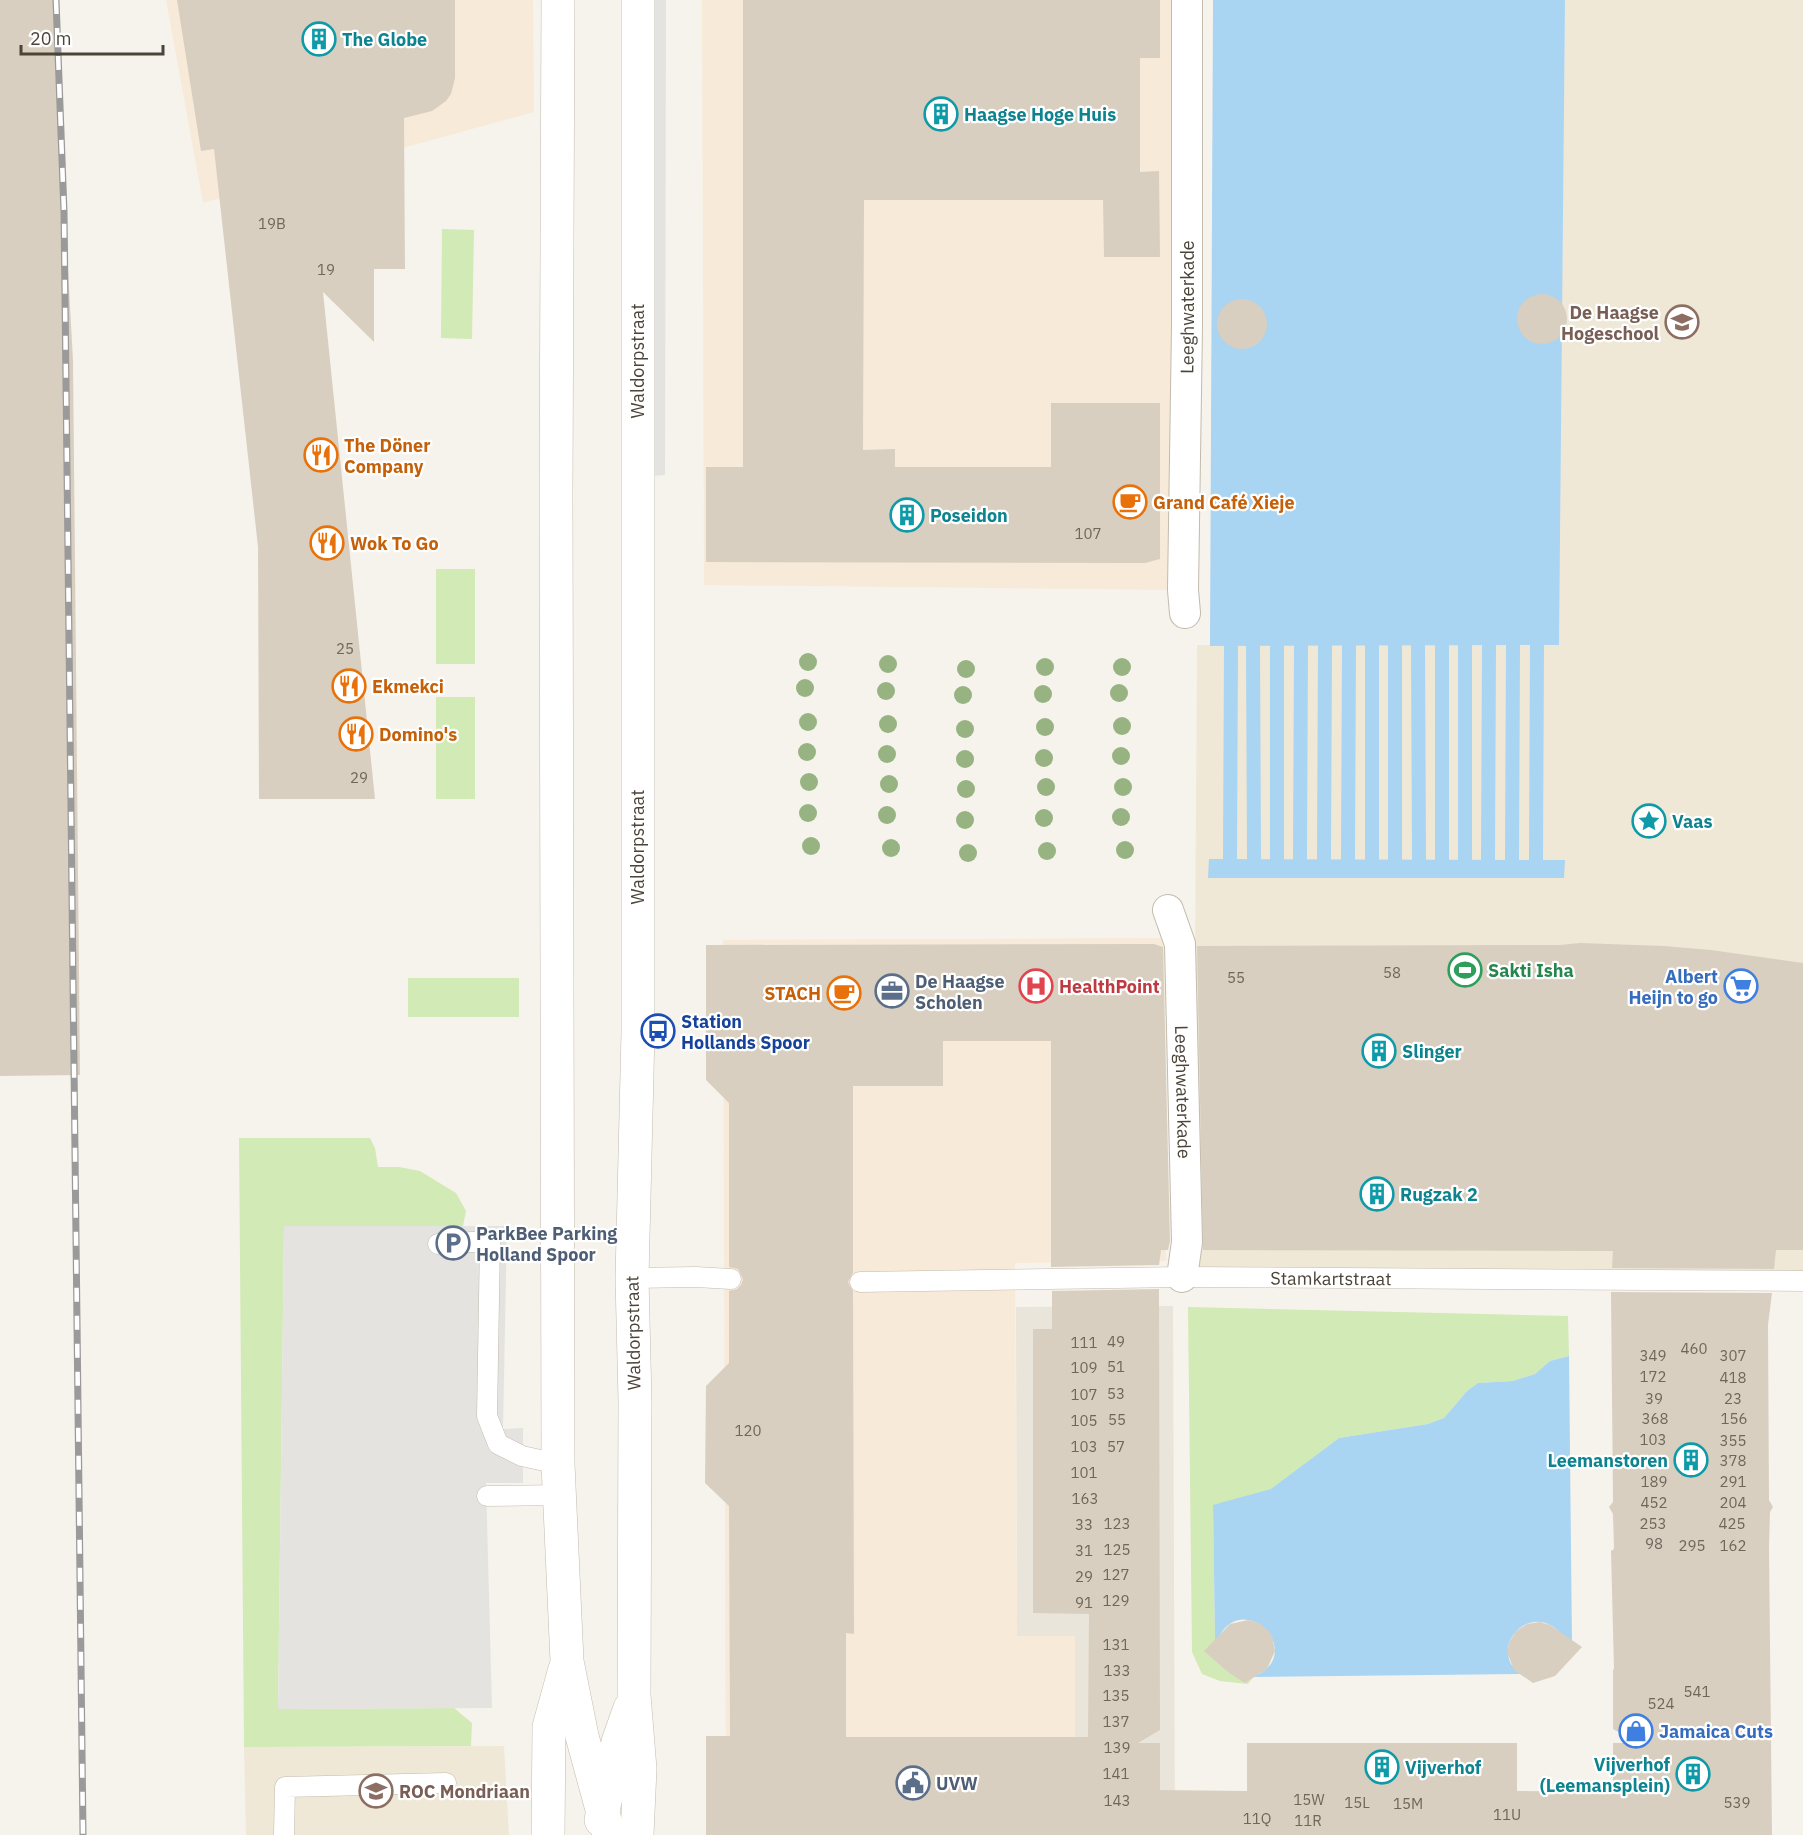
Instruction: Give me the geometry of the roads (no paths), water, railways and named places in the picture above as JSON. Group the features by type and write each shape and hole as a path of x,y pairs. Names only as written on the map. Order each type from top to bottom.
{"street":[{"name":"Waldorpstraat","path":"558,0 556,1016 559,1480 567,1661 603,1827"},
{"name":"Waldorpstraat","path":"637,1835 640,1769 634,1695 635,1402 632,1278 638,1033 638,0"},
{"name":"Leeghwaterkade","path":"1185,613 1183,590 1187,326 1187,0"},
{"name":"Leeghwaterkade","path":"1168,910 1180,944 1187,1242 1182,1277"},
{"name":"Waldorpstraat","path":"548,1835 549,1727 567,1661"},
{"name":"Waldorpstraat","path":"603,1827 618,1742 634,1695"}],"lane":[{"path":"438,1244 490,1241 487,1416 498,1444 522,1456 559,1480"},
{"path":"632,1278 696,1277 731,1280"},
{"name":"Stamkartstraat","path":"860,1282 1182,1277 1803,1281"},
{"path":"487,1496 559,1480"},
{"path":"284,1835 285,1787 446,1783"}],"water":[{"path":"1213,0 1565,0 1559,645 1210,646"},
{"path":"1209,859 1565,860 1564,878 1208,878"},
{"path":"1569,1356 1572,1645 1552,1626 1539,1622 1523,1626 1516,1631 1508,1646 1511,1664 1520,1674 1253,1677 1268,1667 1275,1654 1273,1642 1266,1630 1255,1622 1243,1619 1230,1624 1215,1639 1213,1505 1271,1489 1339,1438 1428,1424 1444,1418 1467,1391 1478,1383 1513,1381 1535,1374 1550,1361"}],"waterway":[{"path":"1536,860 1537,644"},
{"path":"1253,645 1254,859"},
{"path":"1277,645 1277,859"},
{"path":"1324,859 1325,645"},
{"path":"1348,859 1349,645"},
{"path":"1372,645 1372,860"},
{"path":"1395,645 1395,859"},
{"path":"1418,645 1419,860"},
{"path":"1442,645 1442,860"},
{"path":"1465,645 1465,860"},
{"path":"1488,859 1489,645"},
{"path":"1512,859 1513,645"},
{"path":"1230,859 1231,646"},
{"path":"1300,859 1301,646"}],"railway":[{"path":"56,0 64,212 83,1835"}],"place":[{"name":"The Globe","path":"319,39"},
{"name":"Haagse Hoge Huis","path":"941,114"},
{"name":"De Haagse Hogeschool","path":"1682,322"},
{"name":"The Döner Company","path":"321,455"},
{"name":"Grand Café Xieje","path":"1130,502"},
{"name":"Poseidon","path":"907,515"},
{"name":"Wok To Go","path":"327,543"},
{"name":"Ekmekci","path":"349,686"},
{"name":"Domino's","path":"356,734"},
{"name":"Vaas","path":"1649,821"},
{"name":"Sakti Isha","path":"1465,970"},
{"name":"HealthPoint","path":"1036,986"},
{"name":"Albert Heijn to go","path":"1741,986"},
{"name":"De Haagse Scholen","path":"892,991"},
{"name":"STACH","path":"844,993"},
{"name":"Station Hollands Spoor","path":"658,1031"},
{"name":"Slinger","path":"1379,1051"},
{"name":"Rugzak 2","path":"1377,1194"},
{"name":"ParkBee Parking Holland Spoor","path":"453,1243"},
{"name":"Leemanstoren","path":"1691,1460"},
{"name":"Jamaica Cuts","path":"1636,1731"},
{"name":"Vijverhof","path":"1382,1767"},
{"name":"Vijverhof (Leemansplein)","path":"1693,1774"},
{"name":"UVW","path":"913,1783"},
{"name":"ROC Mondriaan","path":"376,1791"}]}
